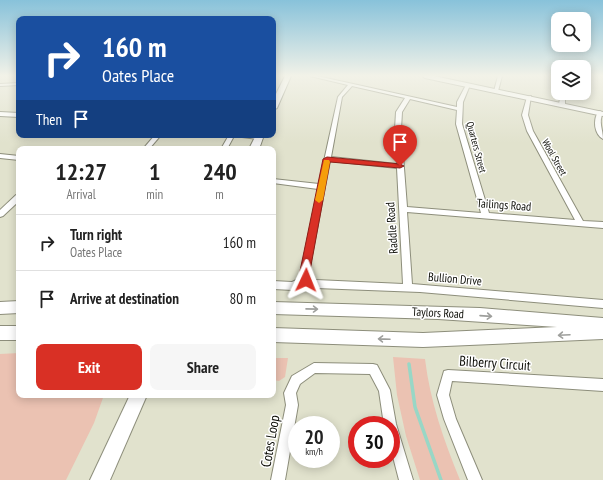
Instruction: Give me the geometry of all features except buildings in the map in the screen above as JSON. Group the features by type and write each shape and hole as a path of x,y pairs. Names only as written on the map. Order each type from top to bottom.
{"street":[{"path":"276,285 293,286 306,280 305,271 340,98"},
{"name":"Raddle Road","path":"408,98 399,112 400,166 408,288"},
{"path":"410,98 459,109"},
{"name":"Quarters Street","path":"462,98 459,109 460,124 486,216"},
{"name":"Wool Street","path":"529,98 526,115 530,131 580,223"},
{"path":"536,98 591,110 601,114 597,117 598,126 603,137"},
{"path":"562,100 562,104"},
{"path":"0,114 16,115"},
{"path":"149,146 155,138"},
{"path":"0,156 16,158"},
{"path":"327,159 400,166"},
{"path":"276,182 322,187"},
{"path":"0,214 16,199"},
{"name":"Tailings Road","path":"403,209 603,225"},
{"name":"Bullion Drive","path":"306,280 316,284 408,288 603,304"},
{"path":"0,308 16,307"},
{"name":"Taylors Road","path":"276,308 419,312 565,321 603,325"},
{"path":"0,333 16,332"},
{"name":"Taylors Road","path":"276,335 423,340 603,332"},
{"name":"Cotes Loop","path":"278,480 292,405 290,393 296,380 314,368 373,369 384,390 389,416"},
{"name":"Bilberry Circuit","path":"475,480 450,419 443,395 448,375 603,385"},
{"path":"100,480 138,398"},
{"name":"Cotes Loop","path":"400,458 406,480"}],"shaded area":[{"path":"16,353 16,398 103,398 94,423 66,480 0,480 0,354"},
{"path":"393,357 425,359 430,390 438,421 460,480 420,480 406,436 397,395"},
{"path":"276,358 288,358 285,377 279,381 276,380"}],"waterway":[{"path":"409,364 415,407 441,480"}],"slow traffic":[{"path":"319,200 326,162"}],"route":[{"path":"306,280 305,271 327,159 400,166"}]}
